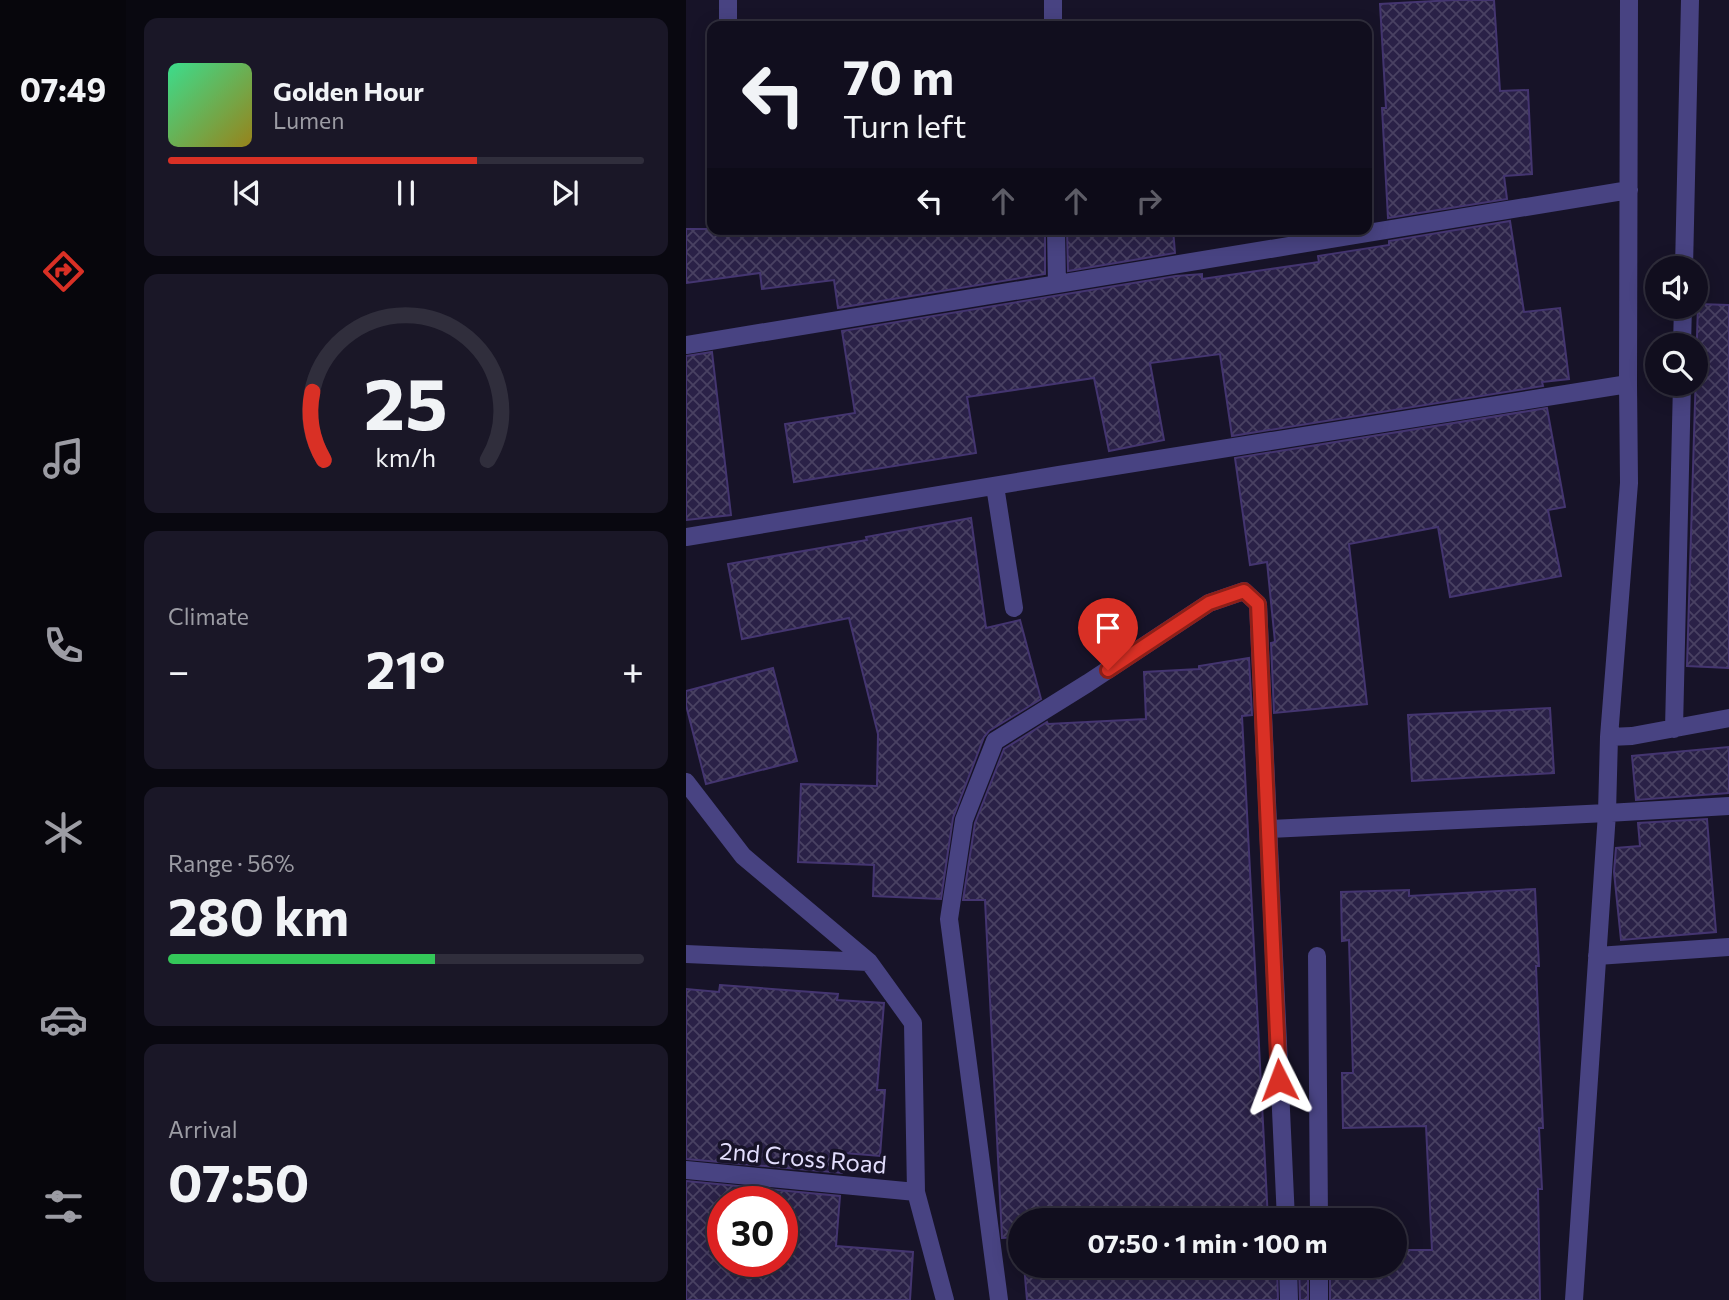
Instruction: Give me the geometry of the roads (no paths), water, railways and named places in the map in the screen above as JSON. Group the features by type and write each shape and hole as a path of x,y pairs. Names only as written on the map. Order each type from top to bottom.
{"street":[{"path":"728,0 728,21"},
{"path":"1053,0 1053,21"},
{"path":"1574,1300 1607,813 1609,737 1629,483 1629,0"},
{"path":"1684,256 1690,0"},
{"path":"1372,233 1629,190"},
{"path":"1056,235 1057,285"},
{"path":"686,345 1358,235"},
{"path":"686,537 1628,384"},
{"path":"1674,729 1682,396"},
{"path":"995,486 1014,608"},
{"path":"999,1300 950,919 964,820 995,741 1209,603 1244,591 1258,604 1285,1208"},
{"path":"1609,737 1632,736 1729,718"},
{"path":"686,782 743,856 869,962 913,1023 916,1192 945,1300"},
{"path":"1268,829 1729,806"},
{"path":"1597,956 1729,947"},
{"path":"686,954 869,962"},
{"path":"1317,956 1319,1208"},
{"name":"2nd Cross Road","path":"686,1170 916,1192"},
{"path":"1288,1278 1289,1300"},
{"path":"1319,1278 1319,1300"}]}
